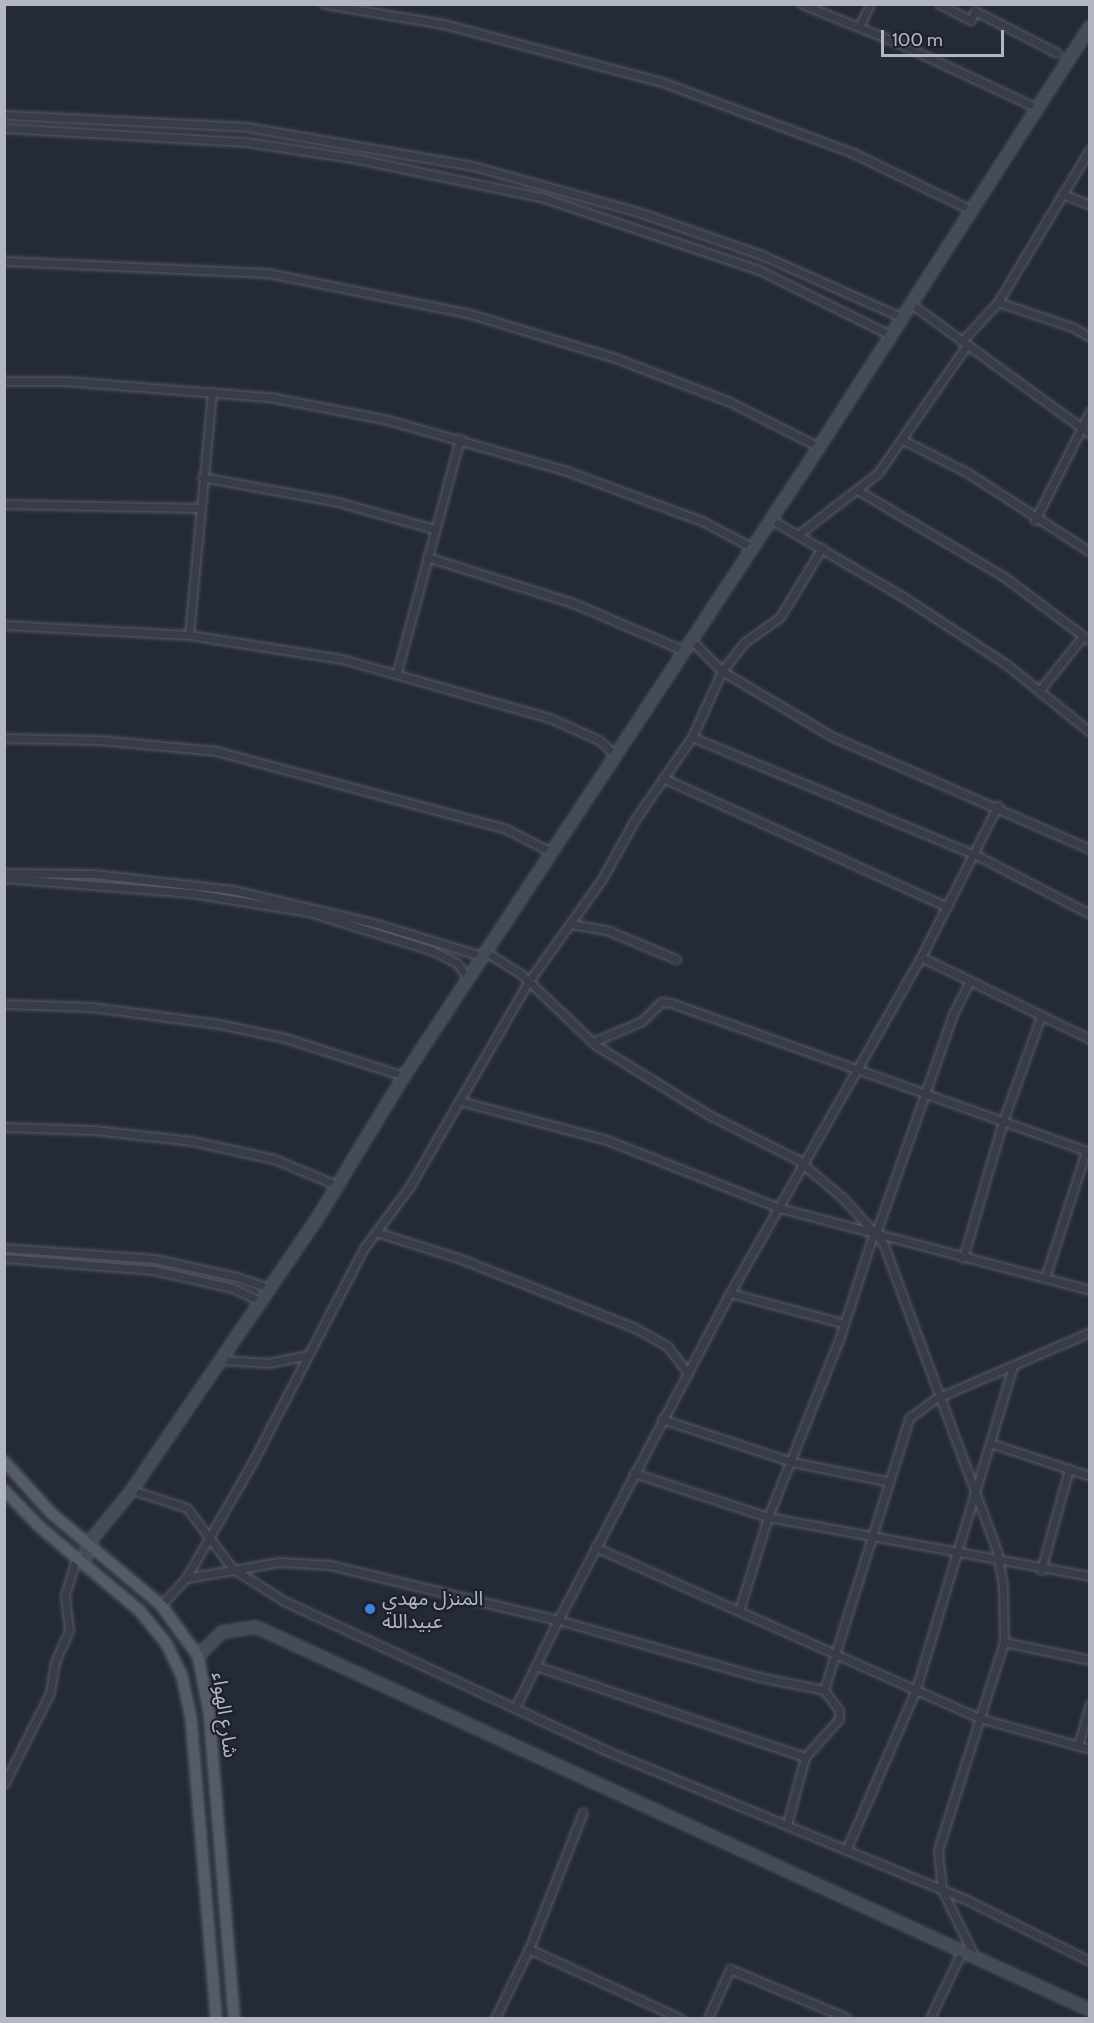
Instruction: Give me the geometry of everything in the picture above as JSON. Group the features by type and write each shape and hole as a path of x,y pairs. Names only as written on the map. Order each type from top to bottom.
{"main road":[{"name":"شارع الهواء","path":"4,1461 51,1513 161,1605 198,1656 209,1712 234,2019"},
{"name":"شارع الهواء","path":"4,1490 80,1561 153,1624 176,1660 186,1688 216,2019"}],"street":[{"path":"324,4 444,24 662,82 853,153 971,210"},
{"path":"802,4 859,27 1037,108"},
{"path":"859,27 870,4"},
{"path":"939,4 971,20 975,11 1057,53"},
{"path":"4,1784 50,1693 55,1662 69,1630 65,1595 88,1544 132,1490 339,1186 404,1076 819,447 1089,27"},
{"path":"4,115 247,127 473,166 548,184 660,219 775,260 901,317"},
{"path":"4,128 246,142 358,159 544,198 759,270 890,335"},
{"path":"799,534 859,491 903,440 965,343 998,302 1089,149"},
{"path":"1062,194 1089,205"},
{"path":"4,261 268,273 456,311 618,358 730,402 819,447"},
{"path":"998,302 1072,327 1089,338"},
{"path":"910,303 1089,435"},
{"path":"4,381 212,392 331,407 460,438 684,514 753,548"},
{"path":"189,635 198,508 212,392"},
{"path":"1035,520 1089,411"},
{"path":"397,672 426,557 460,438"},
{"path":"903,440 968,474 1035,520 1089,552"},
{"path":"202,477 338,502 434,529"},
{"path":"859,491 1003,576 1089,641"},
{"path":"4,504 198,508"},
{"path":"770,519 822,548 1006,664 1089,732"},
{"path":"161,1605 186,1578 207,1536 251,1465 308,1356 329,1308 376,1232 410,1186 529,981 571,924 663,778 692,737 722,671 745,642 780,617 822,548"},
{"path":"426,557 573,603 685,651"},
{"path":"4,625 189,635 342,658 397,672 552,719 599,740 615,755"},
{"path":"1039,691 1083,636"},
{"path":"692,641 722,671 831,736 998,805 1089,849"},
{"path":"692,737 975,855 1089,914"},
{"path":"4,738 100,740 216,751 504,828 551,852"},
{"path":"663,778 947,907"},
{"path":"515,1708 539,1667 558,1620 662,1419 730,1293 780,1208 801,1163 921,957 975,855 998,805"},
{"path":"4,873 105,875 233,890 374,923 484,954 529,981 593,1042 709,1115 801,1163 876,1235 999,1563 1006,1620 1004,1642 938,1850 942,1890 975,1957"},
{"path":"4,878 192,893 309,912 430,950 457,963 468,979"},
{"path":"571,924 609,931 676,959"},
{"path":"921,957 1089,1040"},
{"path":"739,1611 768,1517 792,1462 876,1235 928,1092 953,1014 970,981"},
{"path":"593,1042 642,1021 661,1002 859,1066 1088,1152 1045,1278"},
{"path":"4,1004 92,1007 219,1024 307,1044 404,1076"},
{"path":"963,1258 1003,1121 1041,1016"},
{"path":"460,1101 607,1140 780,1208 1089,1290"},
{"path":"4,1127 94,1130 192,1141 274,1159 339,1186"},
{"path":"376,1232 461,1259 635,1328 667,1346 688,1373"},
{"path":"4,1248 155,1259 237,1276 271,1289"},
{"path":"4,1258 153,1270 232,1288 262,1302"},
{"path":"730,1293 842,1323"},
{"path":"824,1690 886,1481 909,1418 937,1398 1089,1332"},
{"path":"223,1359 268,1363 308,1356"},
{"path":"847,1848 916,1689 1013,1365"},
{"path":"662,1419 792,1462 886,1481"},
{"path":"990,1443 1089,1476"},
{"path":"1041,1570 1070,1469"},
{"path":"634,1473 768,1517 999,1563 1089,1576"},
{"path":"132,1490 187,1508 232,1568 284,1601 515,1708 942,1890 1089,1961"},
{"path":"596,1546 739,1611 837,1652 979,1718 1089,1749"},
{"path":"186,1578 232,1568 280,1562 330,1565 558,1620 759,1677 824,1690 839,1710 839,1719 805,1757 787,1824"},
{"path":"198,1656 222,1632 256,1626 1089,2010"},
{"path":"1004,1642 1089,1660"},
{"path":"539,1667 805,1757"},
{"path":"1078,1746 1089,1704"},
{"path":"495,2019 529,1949 583,1812"},
{"path":"529,1949 680,2019"},
{"path":"930,2019 962,1951"},
{"path":"708,2019 730,1969 847,2019"}],"place":[{"name":"المنزل مهدي عبيدالله","path":"370,1609"}]}
